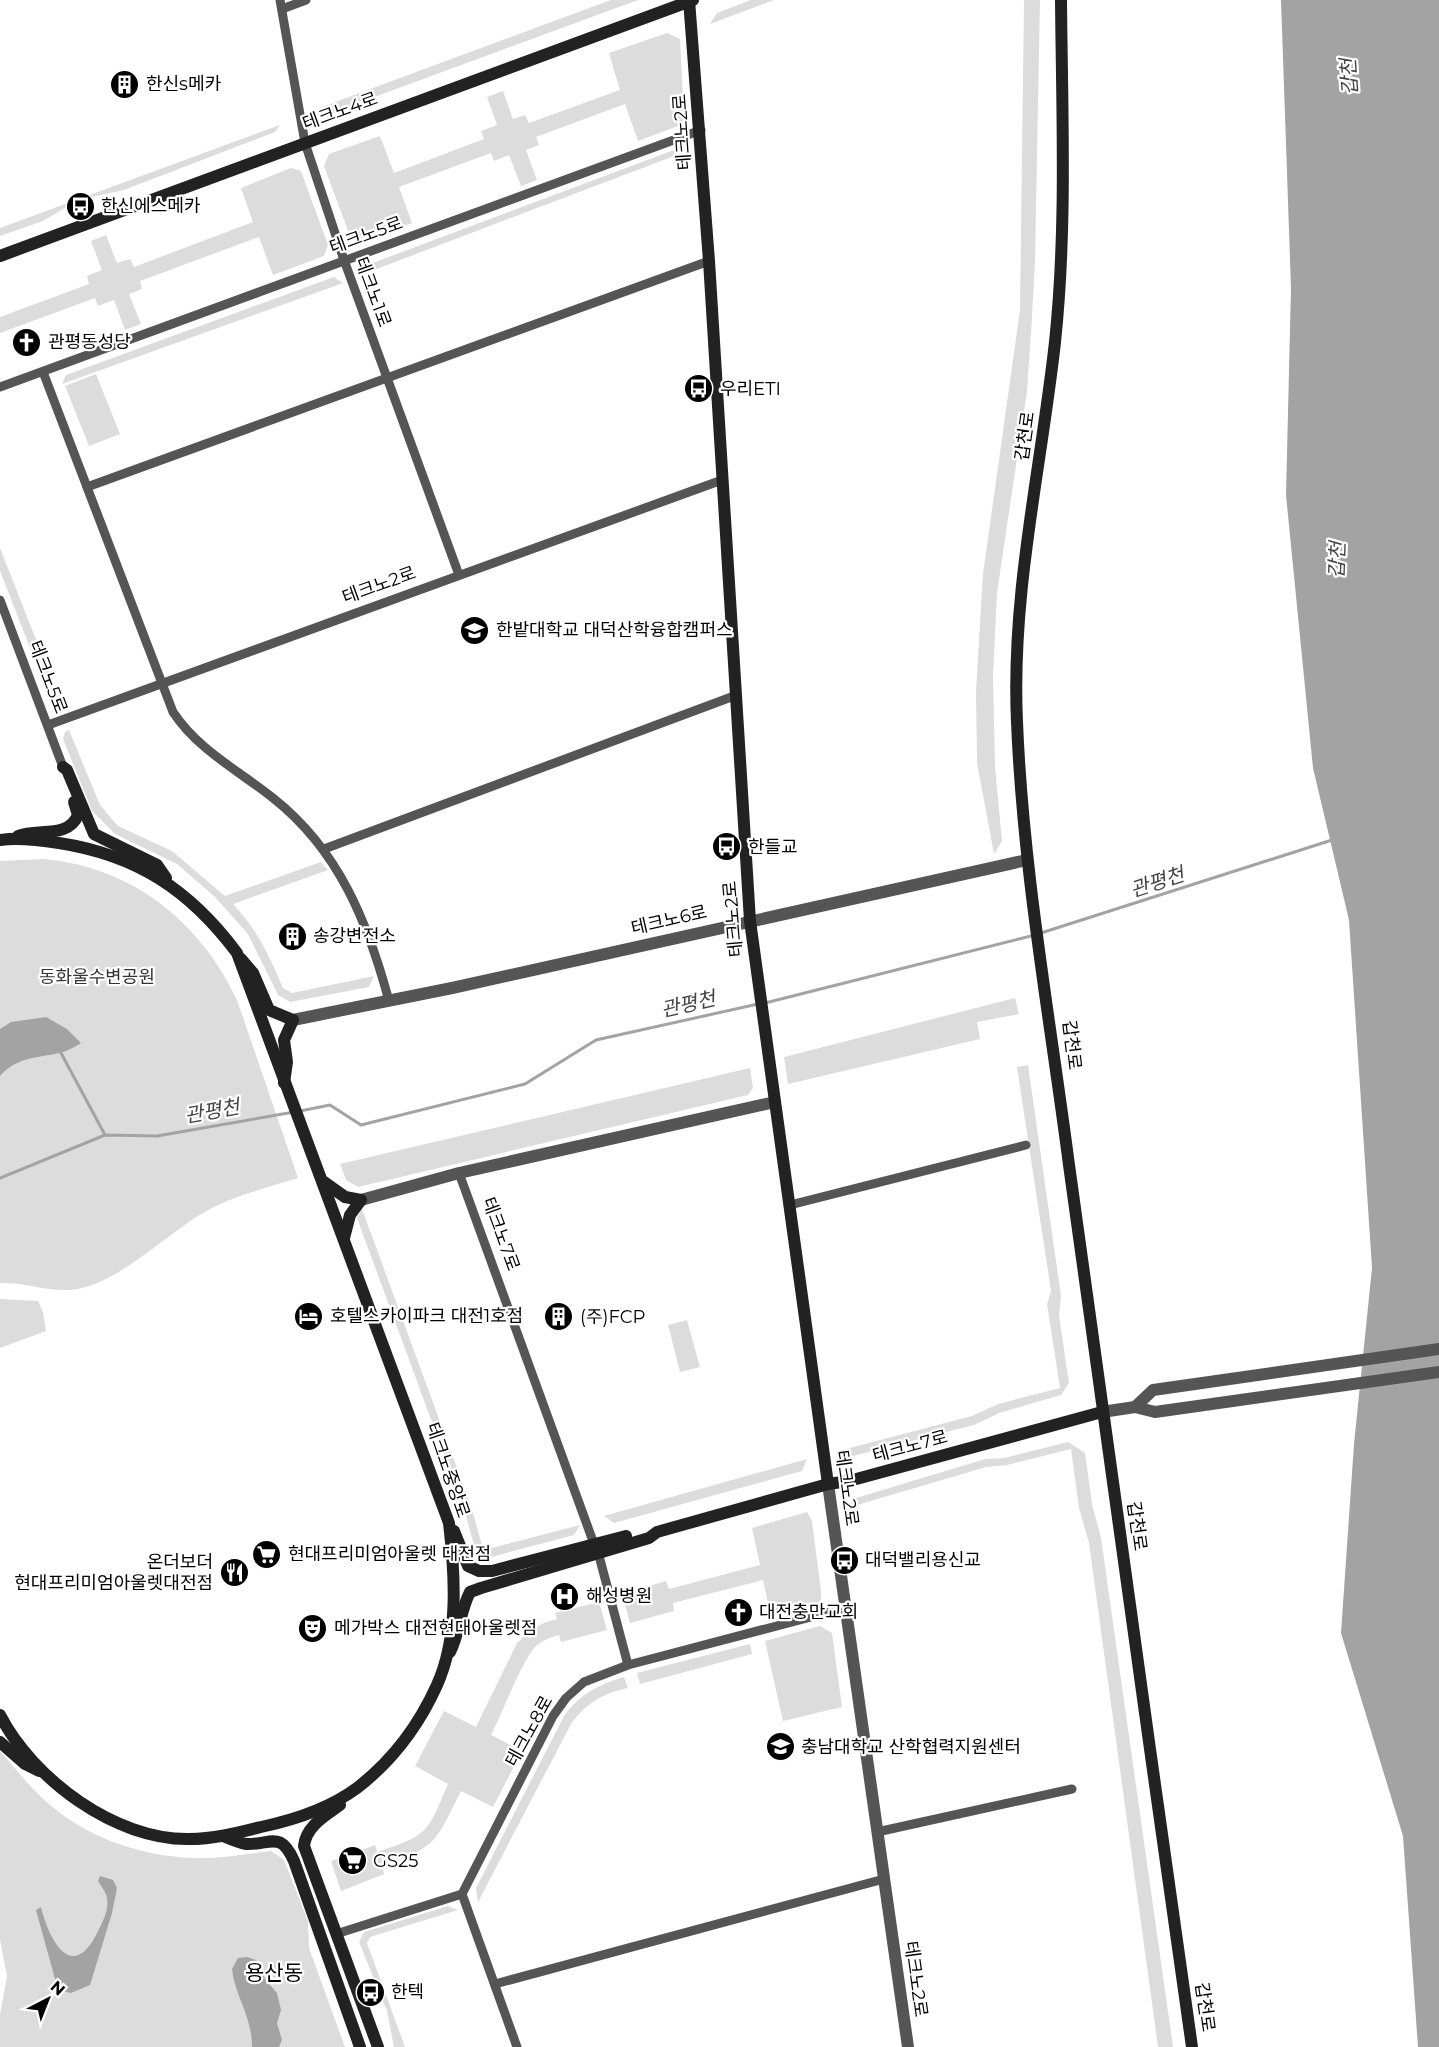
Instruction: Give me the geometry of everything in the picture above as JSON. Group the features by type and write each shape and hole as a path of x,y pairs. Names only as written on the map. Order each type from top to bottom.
{"main road":[{"name":"테크노2로","path":"691,0 709,261 734,696 752,944 828,1484"},
{"name":"테크노4로","path":"0,256 691,0"},
{"name":"갑천로","path":"1061,0 1060,271 1056,325 1020,590 1016,670 1017,724 1027,860 1192,2047"},
{"path":"6,839 29,832 58,831 75,822 78,815 63,775 63,766"},
{"path":"63,766 67,770 94,834 157,865 169,882 213,924 253,973 269,1010 293,1020 286,1029 284,1040 287,1062 284,1085"},
{"path":"6,839 98,851 138,866 169,882"},
{"name":"테크노중앙로","path":"0,1715 45,1774 88,1808 118,1822 152,1833 188,1839 222,1836 297,1818 356,1789 376,1772 411,1732 437,1684 448,1655 454,1564 449,1523 323,1182 284,1085 237,953"},
{"path":"323,1182 345,1197 361,1200 350,1215 344,1238"},
{"name":"테크노7로","path":"449,1523 459,1539 462,1555 468,1566 479,1571 492,1571 649,1538 657,1532 828,1484 849,1481 1102,1412"},
{"name":"테크노7로","path":"448,1655 459,1635 470,1592 596,1548"},
{"path":"0,1742 25,1764 45,1774"},
{"path":"356,1789 348,1800 318,1821 305,1836 304,1846 378,2047"},
{"path":"222,1836 247,1844 274,1840 285,1844 294,1861 360,2047"}],"street":[{"name":"테크노1로","path":"306,0 281,4 305,143 344,260 459,575"},
{"name":"테크노5로","path":"0,387 700,130"},
{"path":"87,487 709,261"},
{"path":"43,372 173,712 196,742 287,810 324,849 361,915 389,1001"},
{"name":"테크노2로","path":"48,725 722,480"},
{"name":"테크노5로","path":"0,600 63,766"},
{"path":"324,849 734,696"},
{"name":"테크노6로","path":"293,1020 389,1001 1027,860"},
{"path":"361,1200 459,1173 775,1102"},
{"path":"790,1205 1026,1146"},
{"name":"테크노7로","path":"459,1173 596,1548"},
{"path":"1135,1407 1153,1390 1439,1348"},
{"path":"1102,1412 1135,1407 1155,1412 1439,1372"},
{"name":"테크노2로","path":"828,1484 908,2047"},
{"path":"596,1548 628,1665"},
{"name":"테크노8로","path":"462,1894 553,1716 566,1698 584,1682 628,1665 845,1608"},
{"path":"877,1832 1072,1789"},
{"path":"495,1984 884,1879"},
{"path":"336,1934 462,1894 517,2047"}],"green space":[{"path":"611,0 638,0 328,114 319,108"},
{"path":"751,0 774,0 710,24 717,13"},
{"path":"1024,0 1040,0 1035,262 1027,391 997,593 993,675 995,767 1002,841 994,854 977,763 976,691 983,574 1020,310"},
{"path":"667,33 680,39 684,119 678,126 638,141 625,104 536,137 539,145 526,150 537,180 521,186 509,155 494,161 491,153 399,187 412,223 361,241 350,236 324,166 329,154 380,136 394,173 484,139 481,131 497,125 487,97 503,91 513,119 525,115 529,123 620,90 609,53"},
{"path":"280,125 275,132 124,190 96,196 68,206 43,221 0,236 0,228"},
{"path":"674,150 682,153 366,273 370,264"},
{"path":"291,168 301,171 328,245 324,256 273,275 259,237 140,281 142,289 129,294 141,324 125,330 114,300 98,306 95,298 0,333 0,317 89,284 87,276 102,270 91,241 106,235 117,263 130,259 134,267 253,222 241,188"},
{"path":"334,277 343,283 62,384 66,375"},
{"path":"96,374 120,434 89,446 65,386"},
{"path":"0,548 63,708 52,704 0,571"},
{"path":"69,730 100,805 118,826 172,851 225,896 321,862 328,870 233,904 249,923 262,944 283,988 292,993 374,976 369,987 290,1002 278,995 248,934 215,897 177,864 115,834 92,811 63,739 65,732"},
{"name":"동화울수변공원","path":"42,859 74,864 105,873 133,886 159,902 183,923 203,946 222,972 237,1000 298,1178 249,1193 214,1207 112,1276 72,1290 0,1283 0,861"},
{"path":"1015,998 1019,1014 977,1022 980,1039 788,1084 784,1057"},
{"path":"1028,1065 1061,1296 1059,1315 1069,1383 1061,1395 999,1413 974,1425 853,1456 842,1450 972,1416 998,1404 1060,1388 1047,1304 1051,1291 1017,1067"},
{"path":"750,1068 753,1088 748,1095 358,1187 346,1180 340,1164"},
{"path":"362,1209 471,1506 482,1545 488,1549 580,1525 574,1535 484,1559 477,1556 465,1512 357,1218"},
{"path":"0,1299 38,1301 43,1312 46,1331 0,1348"},
{"path":"687,1320 700,1367 680,1372 668,1325"},
{"path":"1068,1442 1085,1453 1092,1504 1101,1538 1173,2047 1158,2047 1089,1543 1079,1508 1071,1449 1007,1465 986,1467 847,1508 853,1499 985,1459 1004,1458"},
{"path":"807,1459 802,1471 614,1523 604,1516"},
{"path":"807,1512 812,1521 821,1591 821,1600 816,1605 771,1616 763,1580 673,1603 674,1611 630,1623 622,1594 666,1581 669,1589 760,1565 752,1528"},
{"path":"599,1602 607,1630 561,1642 559,1635 549,1638 535,1647 524,1665 491,1735 522,1751 493,1807 461,1791 440,1832 425,1847 382,1866 384,1874 341,1891 331,1861 375,1845 377,1852 394,1846 417,1836 430,1823 448,1784 415,1766 444,1711 476,1727 517,1643 535,1628 557,1619 555,1613"},
{"path":"820,1626 832,1633 842,1707 783,1721 765,1641"},
{"path":"750,1644 752,1654 640,1684 637,1673"},
{"path":"624,1677 628,1688 595,1700 571,1724 478,1902 476,1888 564,1716 590,1691"},
{"path":"0,1751 35,1791 56,1810 73,1822 110,1841 151,1853 172,1856 213,1858 271,1851 284,1860 308,1921 309,1948 345,2047 0,2047 0,2015 7,1976 0,1940"},
{"path":"448,1906 458,1910 370,1937 367,1943 405,2047 394,2047 387,2011 359,1942 364,1932"}],"water":[{"name":"갑천","path":"1281,0 1439,0 1439,2047 1418,2047 1403,1836 1341,1633 1354,1444 1372,1268 1349,920 1313,768 1286,495 1291,288"},
{"path":"46,1017 67,1029 81,1043 60,1053 20,1062 0,1076 0,1029 11,1022"},
{"path":"100,1876 113,1880 117,1888 112,1913 90,1985 71,1993 58,1990 36,1910 41,1907 50,1934 64,1952 72,1956 81,1954 90,1945 107,1910 105,1891 98,1881"},
{"path":"247,1957 256,1960 265,1979 277,1993 281,2010 277,2023 282,2040 279,2047 252,2047 249,2025 232,1969 238,1958"}],"waterway":[{"name":"관평천","path":"1041,933 1332,840"},
{"name":"관평천","path":"765,1003 1035,935"},
{"name":"관평천","path":"300,1111 330,1105 361,1125 525,1084 596,1040 758,1004"},
{"path":"61,1053 105,1135"},
{"name":"관평천","path":"0,1178 105,1135 157,1136 294,1112"}],"place":[{"name":"한신s메카","path":"125,84"},
{"name":"한신에스메카","path":"80,206"},
{"name":"관평동성당","path":"27,342"},
{"name":"우리ETI","path":"699,389"},
{"name":"한밭대학교 대덕산학융합캠퍼스","path":"475,630"},
{"name":"한들교","path":"727,847"},
{"name":"송강변전소","path":"292,936"},
{"name":"호텔스카이파크 대전1호점","path":"309,1316"},
{"name":"(주)FCP","path":"559,1317"},
{"name":"현대프리미엄아울렛 대전점","path":"267,1554"},
{"name":"대덕밸리용신교","path":"844,1560"},
{"name":"온더보더 현대프리미엄아울렛대전점","path":"234,1572"},
{"name":"해성병원","path":"565,1596"},
{"name":"대전충만교회","path":"738,1612"},
{"name":"메가박스 대전현대아울렛점","path":"313,1628"},
{"name":"충남대학교 산학협력지원센터","path":"780,1747"},
{"name":"GS25","path":"352,1861"},
{"name":"한텍","path":"370,1992"}],"district":[{"name":"용산동","path":"274,1973"}]}
